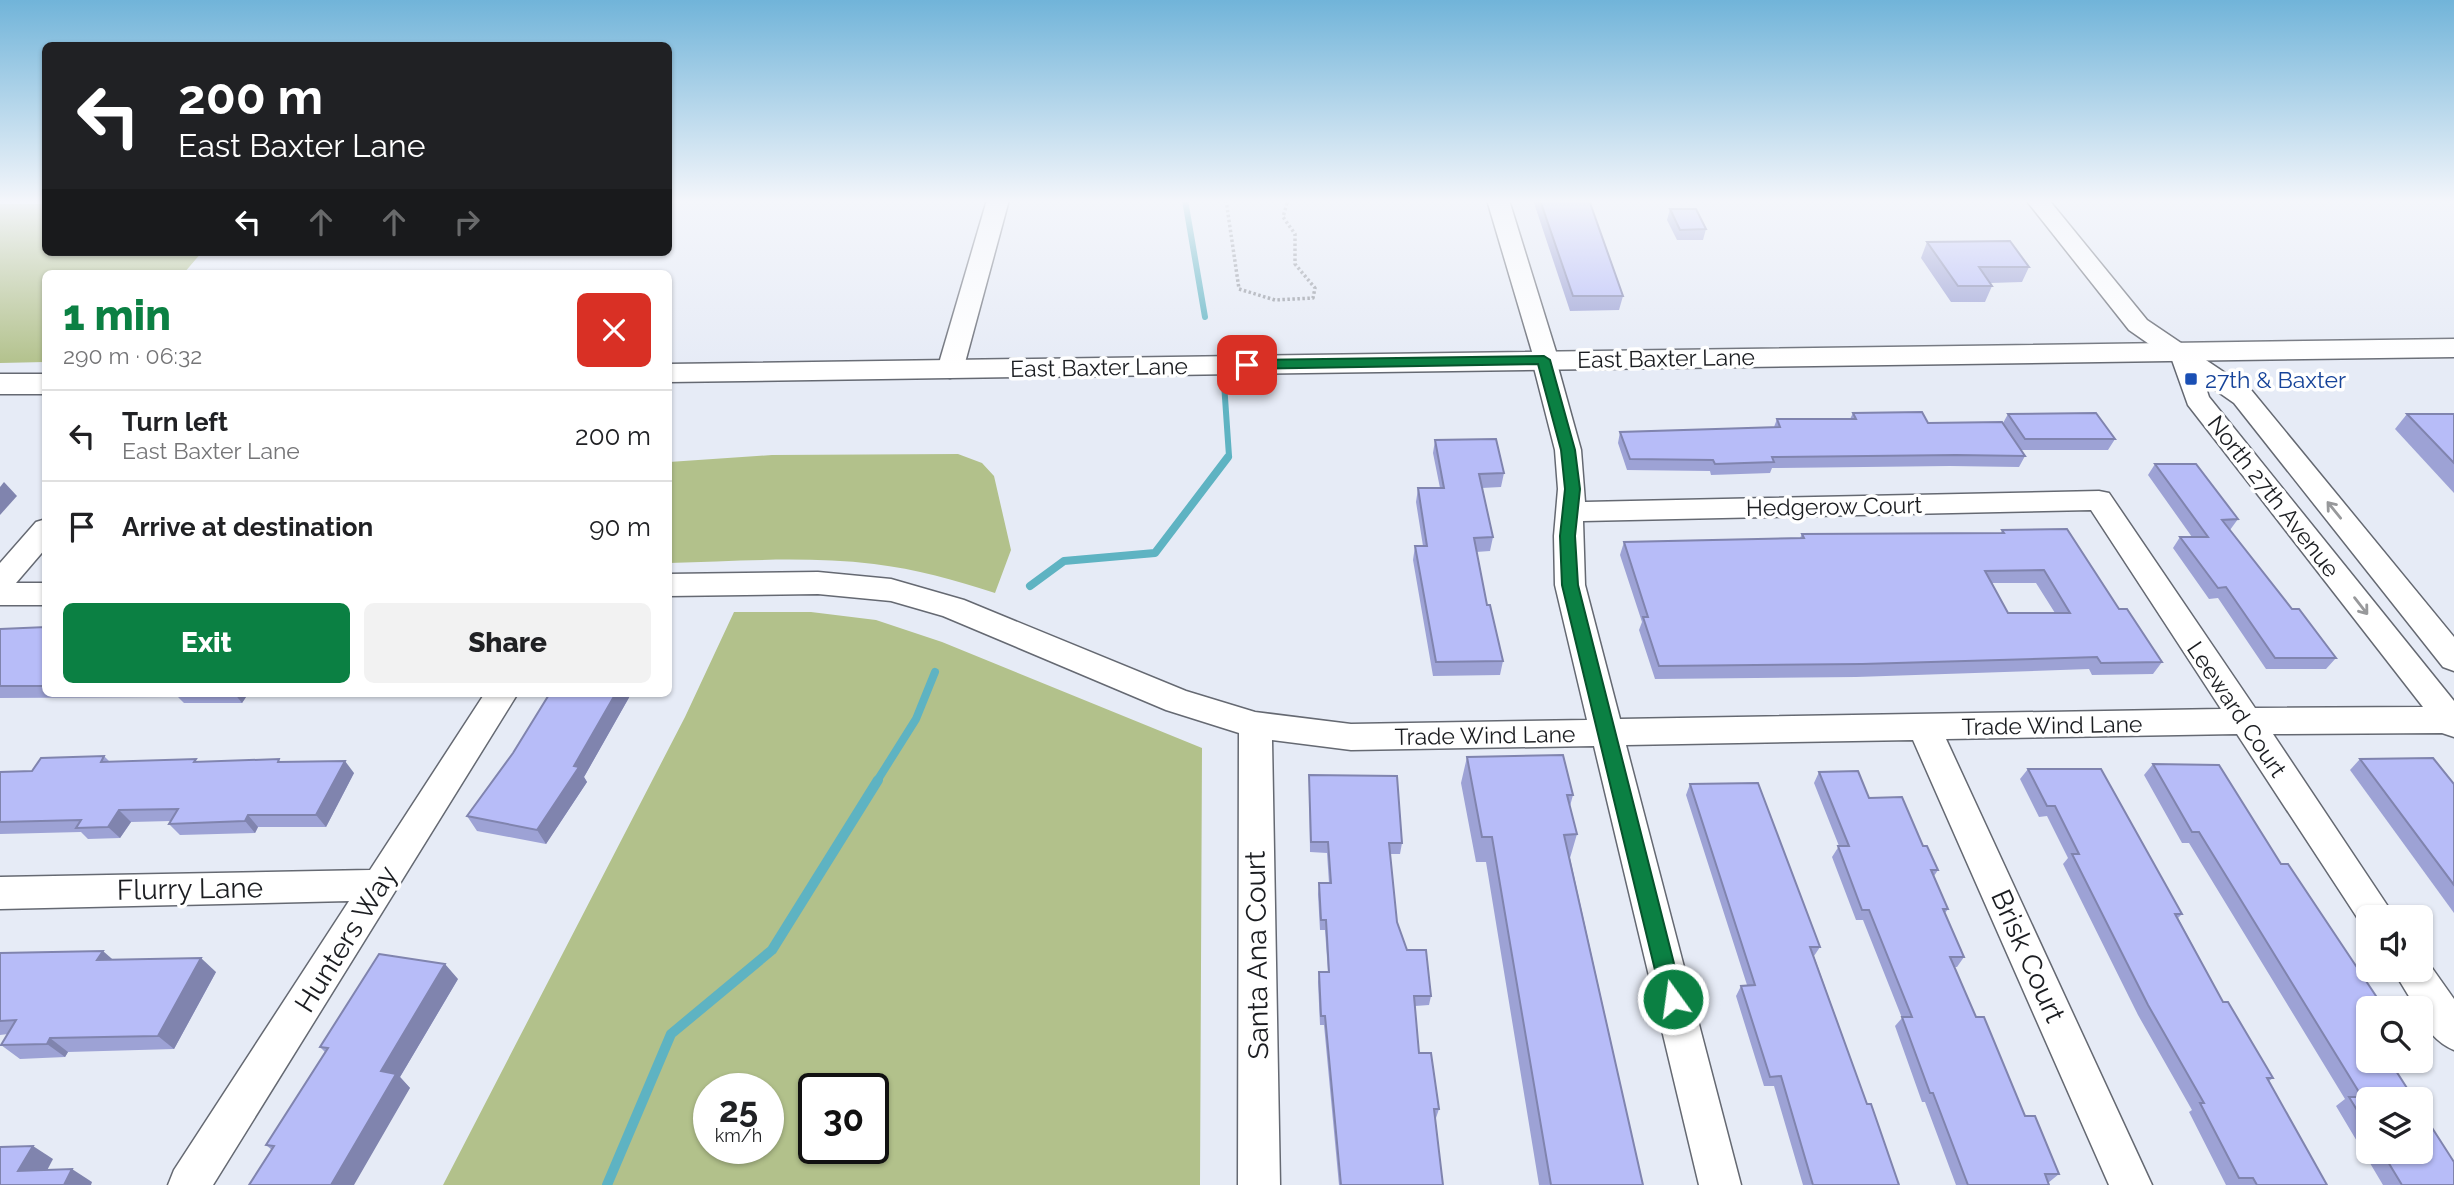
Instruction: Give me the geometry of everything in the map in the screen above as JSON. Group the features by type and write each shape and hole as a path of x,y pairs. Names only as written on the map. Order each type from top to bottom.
{"main road":[{"name":"East Baxter Lane","path":"672,373 2454,348"},
{"path":"0,384 42,384"}],"street":[{"path":"950,370 982,255"},
{"path":"1515,255 1545,355 1544,360 1568,450 1572,489 1568,536 1570,585 1720,1185"},
{"path":"2082,255 2138,325 2182,352"},
{"name":"North 27th Avenue","path":"2182,352 2243,397 2454,659"},
{"name":"North 27th Avenue","path":"2182,352 2197,399 2453,722"},
{"name":"Hedgerow Court","path":"1570,512 2099,500"},
{"name":"Leeward Court","path":"2099,500 2368,905"},
{"path":"0,582 42,534"},
{"name":"Trade Wind Lane","path":"672,585 818,583 891,590 953,608 1177,701 1255,725 1351,737 2244,721 2453,722"},
{"path":"0,594 42,594"},
{"name":"Hunters Way","path":"189,1185 499,697"},
{"name":"Santa Ana Court","path":"1255,725 1259,1185"},
{"name":"Brisk Court","path":"1924,728 2131,1185"},
{"name":"Flurry Lane","path":"0,893 380,885"},
{"path":"2420,982 2454,1032"}],"path":[{"path":"1231,255 1239,289 1258,299 1285,303 1313,298 1314,288 1295,268 1292,255"}],"green space":[{"path":"0,255 199,256 187,270 42,270 42,362 0,363"},
{"path":"958,454 982,463 994,476 1011,550 995,593 920,572 848,562 772,560 672,563 672,462 772,455"},
{"path":"734,612 811,612 876,620 942,642 1202,748 1200,1185 443,1185 685,717"}],"building":[{"path":"1559,255 1609,255 1623,296 1573,296"},
{"path":"1936,255 2020,255 2029,267 1979,267 1992,286 1958,286"},
{"path":"1922,412 1928,423 2002,422 2025,456 1772,457 1774,462 1715,464 1713,460 1630,459 1620,432 1780,427 1777,419 1856,419 1853,413"},
{"path":"2096,413 2115,439 2025,439 2008,414"},
{"path":"2407,414 2454,414 2454,463"},
{"path":"1496,439 1504,473 1479,474 1493,537 1474,538 1487,605 1490,605 1503,661 1436,662 1415,546 1427,546 1418,488 1444,488 1435,440"},
{"path":"2155,464 2196,464 2238,519 2222,520 2292,609 2299,609 2336,658 2275,658 2226,587 2218,588 2180,537 2208,537"},
{"path":"2067,529 2119,609 2127,609 2162,662 2101,663 2097,657 1862,664 1659,666 1643,617 1648,617 1624,542 1804,538 1802,534 2004,533 2002,530","holes":["2044,570 2070,613 2008,613 1985,571"]},
{"path":"42,627 42,686 0,686 0,629"},
{"path":"548,697 614,697 574,766 579,767 537,830 467,816 513,753"},
{"path":"1563,755 1573,795 1567,795 1577,834 1564,835 1643,1185 1551,1185 1492,837 1482,837 1467,757"},
{"path":"104,756 101,762 196,759 194,762 279,759 278,762 345,761 316,815 248,815 245,821 169,824 178,809 119,810 108,827 76,828 81,820 0,822 0,772 32,771 41,758"},
{"path":"2433,758 2454,784 2454,885 2360,759"},
{"path":"2153,764 2219,765 2281,864 2288,864 2356,966 2356,982 2367,982 2376,996 2356,996 2356,1073 2397,1073 2406,1087 2356,1087 2199,832 2192,832"},
{"path":"2028,769 2101,769 2182,914 2175,914 2223,1002 2228,1002 2273,1078 2267,1078 2327,1185 2257,1185 2253,1178 2239,1178 2200,1103 2204,1103 2148,1005 2072,854 2079,854 2055,806 2047,806"},
{"path":"1858,771 1869,798 1902,797 1923,846 1927,846 1938,870 1931,870 1948,909 1943,909 1964,957 1950,957 1976,1017 1984,1017 2025,1116 2035,1116 2059,1174 2045,1174 2049,1185 1968,1185 1902,1017 1912,1017 1869,910 1862,910 1838,846 1849,846 1819,772"},
{"path":"1309,775 1397,776 1402,843 1389,843 1397,922 1407,950 1426,950 1431,996 1414,996 1419,1053 1431,1053 1439,1109 1434,1109 1443,1185 1341,1185 1325,1016 1321,1016 1319,972 1329,972 1326,920 1321,920 1319,883 1331,883 1328,842 1311,842"},
{"path":"1758,783 1820,947 1810,947 1867,1104 1871,1104 1899,1185 1813,1185 1781,1076 1770,1077 1741,986 1755,985 1690,784"},
{"path":"103,951 97,960 201,958 158,1036 50,1038 47,1044 1,1045 16,1020 0,1021 0,953"},
{"path":"379,954 445,964 381,1071 396,1074 331,1185 249,1185 274,1146 266,1145 328,1048 320,1047"},
{"path":"2349,1097 2356,1097 2356,1108"},
{"path":"2433,1129 2454,1162 2454,1185 2402,1185 2389,1164 2433,1164"},
{"path":"33,1146 18,1171 72,1169 64,1185 0,1185 0,1147"}],"waterway":[{"path":"1194,255 1205,317"},
{"path":"1224,383 1229,456 1227,459"},
{"path":"1030,586 1064,561 1155,553 1228,457"},
{"path":"877,781 916,719 935,672"},
{"path":"607,1185 671,1034 772,950 878,780"}],"place":[{"name":"27th & Baxter","path":"2191,379"}],"route":[{"path":"1247,365 1544,360 1568,450 1572,489 1568,536 1570,585 1673,999"}]}
